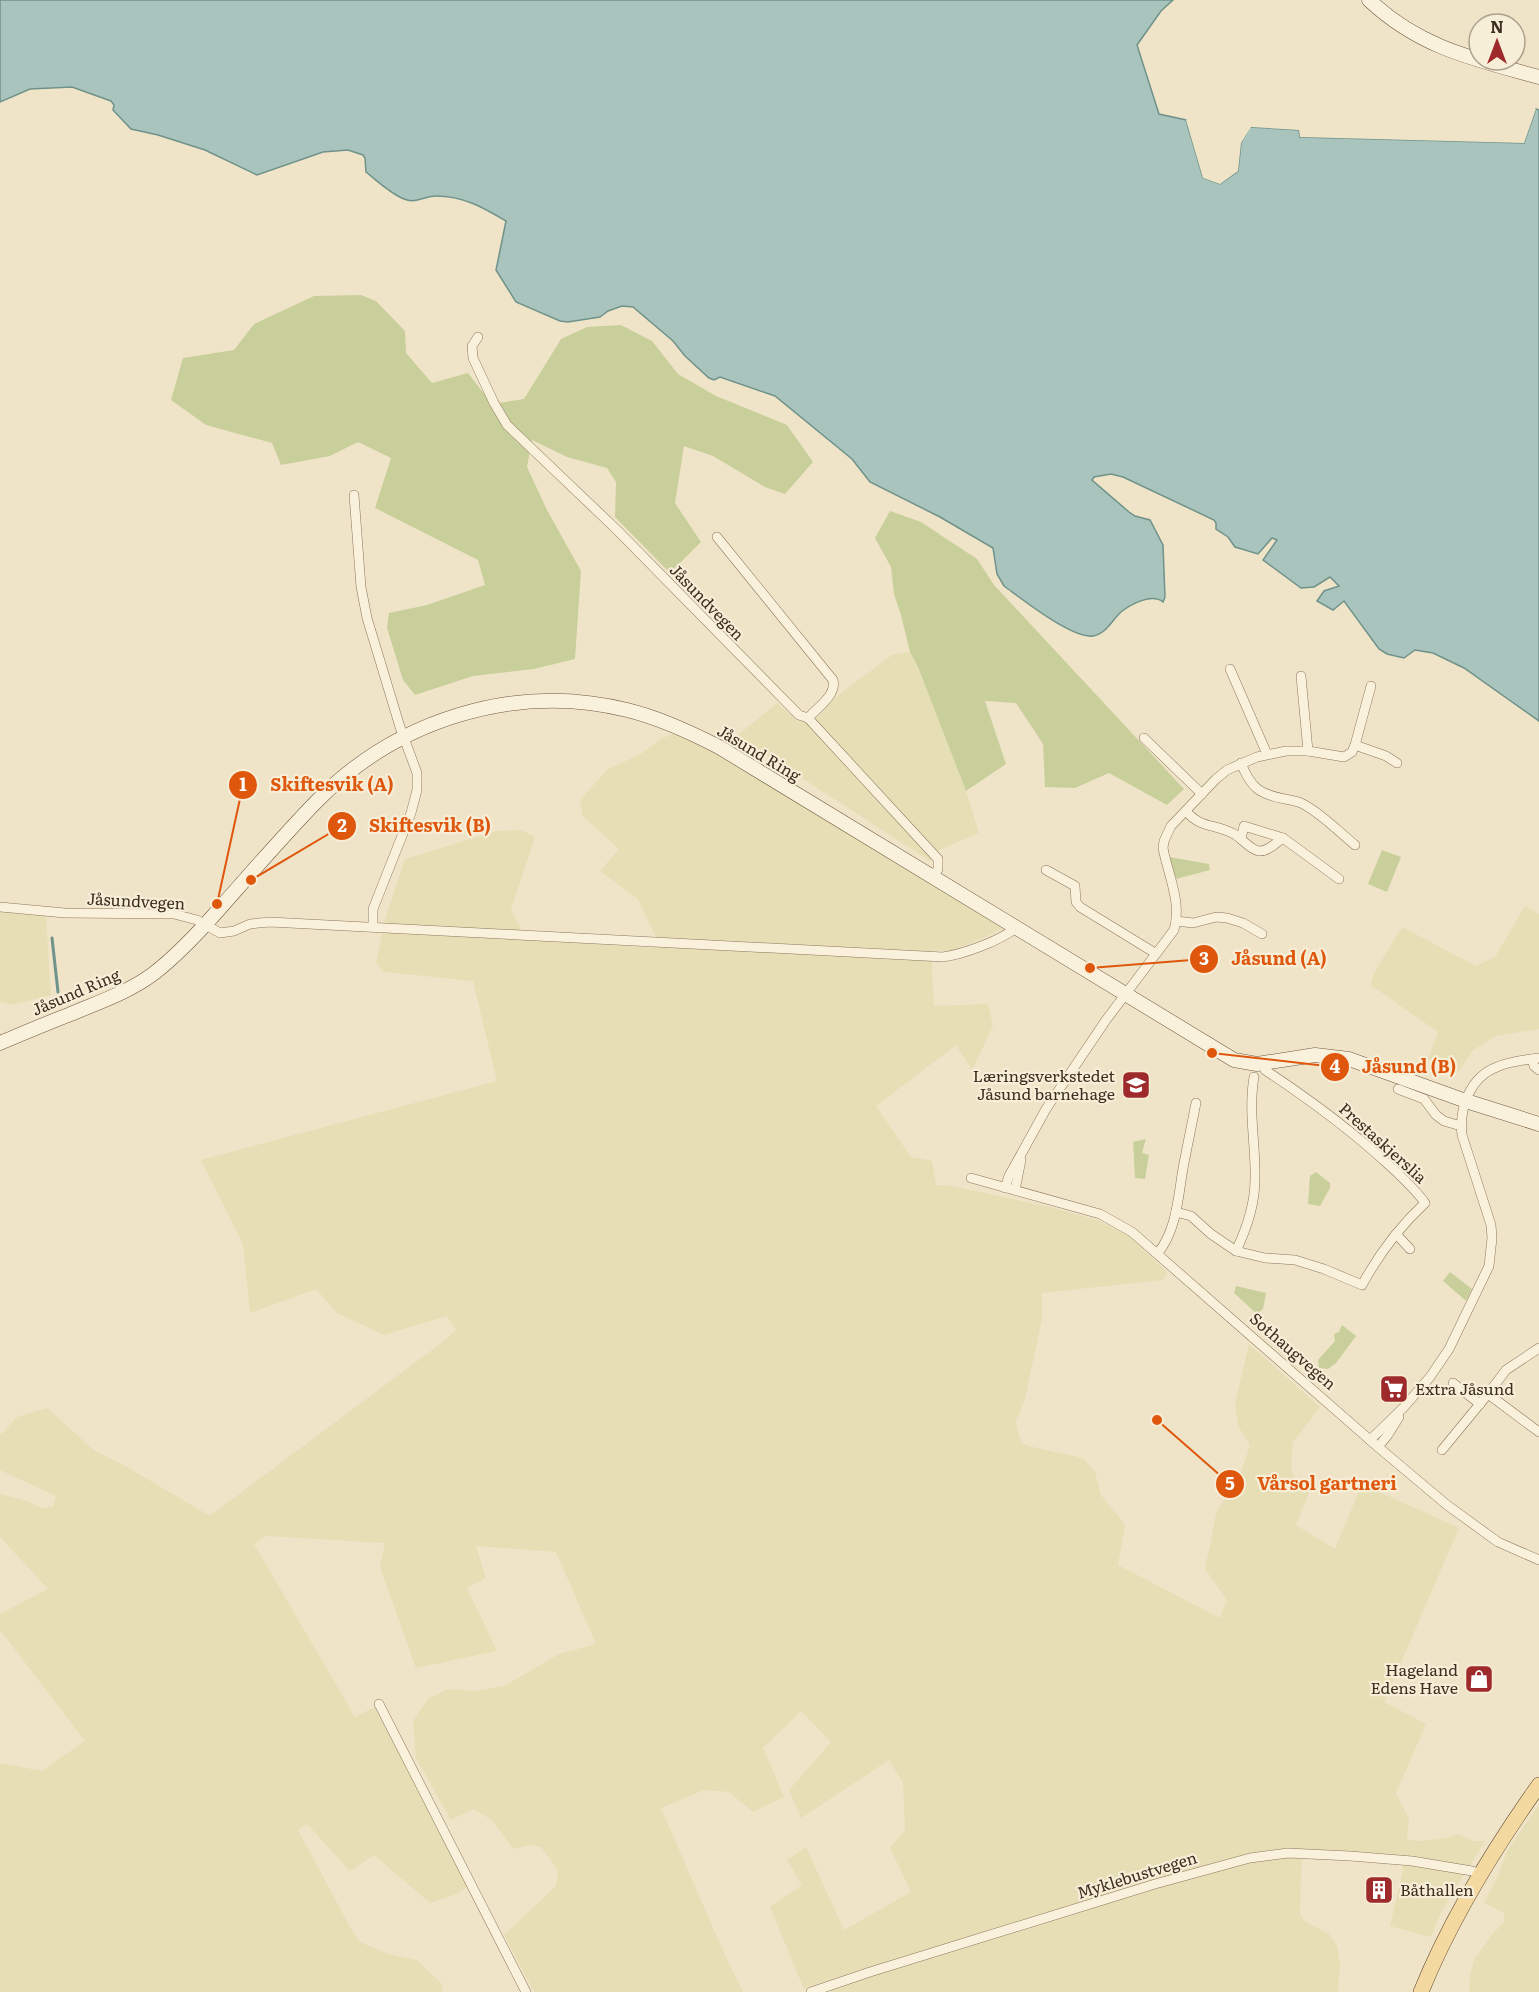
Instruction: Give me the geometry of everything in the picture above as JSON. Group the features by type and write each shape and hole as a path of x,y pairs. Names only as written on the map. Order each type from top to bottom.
{"main road":[{"path":"1369,0 1389,17 1426,41 1468,57 1539,77"},
{"name":"Jåsund Ring","path":"0,1043 116,996 152,975 179,952 315,802 338,781 380,750 404,736 460,714 511,703 545,700 582,702 633,711 672,724 719,747 1229,1057 1249,1063 1264,1063 1315,1055 1342,1058 1369,1065 1466,1101 1539,1124"},
{"path":"1421,1992 1445,1939 1482,1874 1539,1785"}],"street":[{"name":"Jåsundvegen","path":"478,337 472,346 473,358 507,425 608,522 799,715 808,718 938,859 938,869 933,877"},
{"path":"354,495 361,587 367,618 417,773 417,790 411,813 373,909 373,927"},
{"path":"717,537 833,680 835,684 833,692 808,718"},
{"path":"1230,669 1267,754"},
{"path":"1301,676 1308,751"},
{"path":"1010,1189 1009,1176 1046,1109 1125,994 1172,934 1176,921 1174,890 1163,848 1171,826 1216,779 1241,763 1267,754 1308,751 1344,757 1350,754 1355,745 1371,686"},
{"path":"1144,738 1202,794"},
{"path":"1355,745 1369,749 1397,763"},
{"path":"1241,763 1247,778 1257,790 1274,797 1301,803 1355,845"},
{"path":"1186,811 1197,823 1232,833 1252,849 1266,850 1283,838"},
{"path":"1241,839 1244,826 1283,838 1339,879"},
{"path":"1046,870 1075,886 1076,902 1080,907 1155,953"},
{"name":"Jåsundvegen","path":"0,907 65,913 174,914 194,919 220,933 234,931 250,924 270,922 943,957 1008,934 1016,928"},
{"path":"1176,921 1192,923 1216,917 1227,918 1243,923 1262,934"},
{"path":"1374,1444 1430,1377 1449,1349 1482,1282 1491,1258 1490,1218 1464,1143 1461,1126 1466,1101 1473,1085 1490,1070 1505,1064 1535,1059 1534,1066 1539,1070"},
{"name":"Prestaskjerslia","path":"1264,1063 1265,1070 1323,1110 1369,1147 1417,1192 1425,1203 1408,1218 1396,1234"},
{"path":"1236,1251 1244,1235 1255,1188 1251,1103 1254,1077"},
{"path":"1398,1089 1424,1099 1436,1115 1444,1121 1461,1126"},
{"path":"1158,1253 1166,1244 1176,1212 1196,1103"},
{"name":"Sothaugvegen","path":"971,1178 1100,1214 1132,1232 1447,1505 1498,1542 1539,1560"},
{"path":"1176,1212 1191,1216 1211,1234 1236,1251 1265,1258 1294,1260 1324,1269 1362,1285 1378,1256 1396,1234 1410,1249"},
{"path":"1442,1450 1506,1370 1539,1348"},
{"path":"1452,1383 1480,1404"},
{"path":"1488,1394 1539,1432"},
{"path":"379,1704 526,1992"},
{"name":"Myklebustvegen","path":"810,1992 1155,1884 1250,1858 1288,1853 1350,1856 1412,1861 1472,1870 1482,1874"}],"shaded area":[{"path":"910,652 918,667 966,791 979,833 939,850 930,861 737,736 777,703 799,722 819,716 837,696 892,655"},
{"path":"675,734 721,755 1006,928 954,950 931,951 934,1006 988,1004 993,1026 972,1070 956,1045 876,1106 911,1157 932,1161 936,1185 952,1186 1054,1208 1097,1220 1129,1236 1167,1272 1163,1280 1042,1293 1042,1319 1025,1399 1016,1421 1021,1442 1028,1446 1083,1458 1095,1472 1101,1495 1125,1525 1118,1565 1220,1618 1227,1600 1205,1569 1217,1510 1239,1479 1250,1445 1238,1426 1235,1404 1249,1344 1320,1407 1293,1442 1291,1468 1295,1480 1309,1492 1296,1525 1335,1549 1362,1484 1459,1528 1384,1702 1426,1724 1396,1793 1409,1819 1407,1840 1447,1838 1457,1834 1474,1841 1485,1841 1441,1912 1431,1937 1390,1926 1403,1870 1401,1856 1302,1849 1300,1916 1306,1922 1329,1934 1337,1946 1340,1963 1338,1992 831,1992 828,1981 804,1989 770,1907 802,1885 787,1860 806,1847 844,1930 911,1892 890,1848 905,1830 903,1783 889,1760 801,1818 789,1790 831,1742 801,1711 763,1748 784,1797 753,1812 729,1792 704,1790 661,1808 743,1992 534,1992 504,1935 556,1886 558,1870 541,1847 528,1845 513,1849 492,1820 473,1809 451,1820 416,1758 413,1721 428,1699 448,1689 474,1691 504,1686 559,1654 596,1644 556,1552 476,1546 486,1578 467,1588 497,1651 416,1668 380,1567 385,1543 265,1536 254,1544 355,1717 375,1707 467,1887 454,1895 430,1903 374,1855 350,1871 307,1824 298,1830 360,1942 388,1954 417,1960 443,1985 442,1992 0,1992 0,1763 42,1771 85,1741 0,1630 0,1614 48,1589 0,1537 0,1494 27,1501 42,1508 53,1507 56,1496 0,1470 0,1433 3,1433 17,1417 47,1408 95,1451 122,1464 210,1516 456,1330 447,1316 384,1335 337,1313 316,1289 250,1313 243,1244 201,1160 497,1081 473,981 384,972 376,963 385,920 405,859 497,831 521,830 535,837 511,910 526,939 652,948 655,935 638,899 600,871 619,849 583,816 580,800 608,769 641,754 662,738"},
{"path":"1525,906 1539,914 1539,1029 1496,1036 1473,1050 1458,1073 1428,1059 1438,1032 1371,985 1374,973 1402,927 1476,966 1495,957"},
{"path":"0,912 46,916 51,995 12,1005 0,1002"},
{"path":"1539,1805 1539,1992 1469,1992 1474,1960 1504,1922 1504,1913 1484,1903 1498,1876 1508,1849"}],"green space":[{"path":"361,295 376,301 405,331 406,353 432,383 468,373 492,404 524,399 561,339 587,327 621,325 652,341 678,374 716,396 787,425 813,462 785,494 765,487 713,456 684,446 675,503 701,542 670,573 615,517 616,482 607,468 567,457 532,440 527,467 547,510 581,571 575,659 534,669 473,676 415,695 403,680 387,628 389,613 427,605 485,585 478,560 375,508 391,458 358,442 330,456 281,465 272,443 206,425 171,400 183,358 234,350 254,324 314,296"},
{"path":"890,511 921,522 977,559 994,585 1184,789 1167,805 1109,773 1075,788 1045,787 1043,744 1016,703 985,701 1006,764 966,791 918,667 910,652 894,594 891,567 875,538"},
{"path":"1382,850 1401,857 1387,892 1368,884"},
{"path":"1169,857 1209,864 1210,870 1176,879"},
{"path":"1146,1139 1142,1153 1149,1155 1145,1179 1135,1178 1133,1142"},
{"path":"1316,1172 1330,1183 1330,1188 1320,1206 1308,1204 1310,1176"},
{"path":"1450,1272 1472,1289 1466,1301 1443,1281"},
{"path":"1236,1286 1266,1293 1263,1309 1257,1314 1234,1293"},
{"path":"1342,1325 1356,1336 1336,1363 1328,1369 1319,1368 1318,1360 1335,1341 1334,1334 1339,1332"}],"water":[{"path":"0,0 1173,0 1161,11 1137,45 1159,114 1186,120 1203,178 1220,184 1238,171 1241,143 1250,127 1299,130 1300,137 1524,143 1536,109 1539,110 1539,721 1464,668 1433,653 1415,650 1404,658 1387,654 1379,649 1344,601 1333,610 1317,601 1324,591 1339,586 1330,577 1314,587 1301,588 1263,560 1277,540 1272,538 1258,554 1235,547 1228,537 1216,529 1214,520 1123,477 1111,474 1094,477 1092,480 1129,512 1150,520 1163,545 1165,597 1163,602 1148,599 1130,606 1098,635 1084,635 1060,625 1004,586 997,574 993,548 940,517 870,482 852,459 775,396 720,377 714,380 709,378 685,356 673,341 633,307 622,306 600,317 568,322 560,321 516,302 496,270 506,221 482,207 456,198 432,196 413,201 399,197 366,172 363,155 348,150 323,152 257,175 205,150 131,129 113,110 114,105 111,101 72,87 30,89 0,102"}],"pier":[{"path":"1533,109 1536,109 1524,143 1300,137 1299,130 1251,127 1241,143 1238,171 1220,184 1203,178 1186,120 1189,119 1205,176 1220,181 1235,169 1238,142 1250,124 1299,128 1303,134 1522,140"}],"waterway":[{"path":"52,938 58,992"}],"place":[{"name":"Skiftesvik (B)","path":"251,880"},
{"name":"Skiftesvik (A)","path":"217,904"},
{"name":"Jåsund (A)","path":"1090,968"},
{"name":"Jåsund (B)","path":"1212,1053"},
{"name":"Læringsverkstedet Jåsund barnehage","path":"1136,1085"},
{"name":"Extra Jåsund","path":"1394,1389"},
{"name":"Vårsol gartneri","path":"1157,1420"},
{"name":"Hageland Edens Have","path":"1479,1679"},
{"name":"Båthallen","path":"1379,1890"}]}
